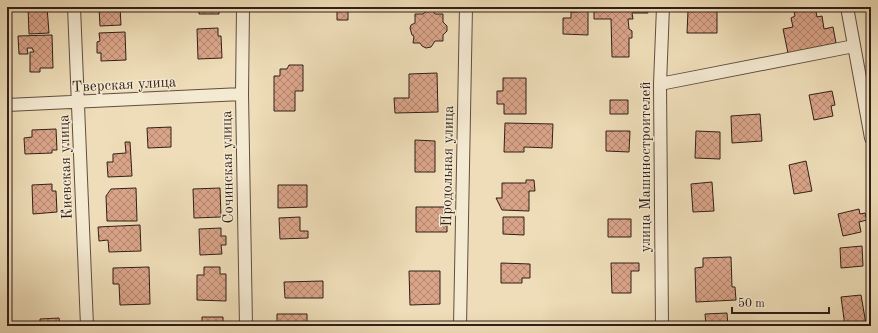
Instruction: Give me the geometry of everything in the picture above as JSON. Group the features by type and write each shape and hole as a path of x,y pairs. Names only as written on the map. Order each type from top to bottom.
{"street":[{"name":"Киевская улица","path":"74,7 87,326"},
{"name":"Сочинская улица","path":"243,7 242,94 246,326"},
{"name":"Продольная улица","path":"460,326 466,7"},
{"name":"улица Машиностроителей","path":"662,7 660,84 662,326"},
{"path":"847,7 871,138"},
{"path":"660,84 854,46"},
{"name":"Тверская улица","path":"7,105 242,94"}],"building":[{"path":"28,7 47,7 49,33 29,34"},
{"path":"99,7 120,7 121,25 100,26"},
{"path":"199,7 219,7 219,14 199,14"},
{"path":"337,7 348,7 348,20 337,20"},
{"path":"578,7 588,7 588,35 563,34 563,18 571,18 571,12 578,12"},
{"path":"594,7 647,7 648,13 632,13 633,19 628,19 629,29 632,31 632,38 629,38 629,57 612,57 611,19 594,19"},
{"path":"793,7 815,7 817,17 822,16 824,29 833,27 836,43 788,53 783,29 793,27 791,18 795,16"},
{"path":"428,10 433,11 435,14 443,14 443,22 447,26 447,31 443,35 443,41 435,41 431,47 426,48 420,43 413,43 414,36 412,35 410,28 411,25 415,23 415,14 423,14"},
{"path":"688,11 717,11 717,33 687,33"},
{"path":"218,28 218,36 221,36 222,58 198,59 197,29"},
{"path":"125,32 126,60 101,61 101,53 97,53 97,42 100,41 99,33"},
{"path":"52,35 53,68 40,68 40,72 30,72 30,52 34,52 32,48 27,48 28,54 19,54 18,36"},
{"path":"289,65 303,65 303,91 295,91 295,111 274,111 274,76 280,76 280,69 287,69"},
{"path":"437,73 438,112 395,113 394,98 409,98 409,74"},
{"path":"503,78 526,78 526,114 504,114 504,104 497,104 497,91 503,91"},
{"path":"832,91 835,105 831,106 833,116 814,120 809,95"},
{"path":"610,100 628,100 628,114 610,114"},
{"path":"760,114 762,141 732,143 731,116"},
{"path":"505,123 553,124 552,148 524,147 524,152 504,152"},
{"path":"171,127 171,147 148,148 147,128"},
{"path":"56,129 57,150 52,150 52,153 25,154 24,138 32,137 32,130"},
{"path":"606,131 630,131 629,152 606,151"},
{"path":"696,131 720,132 720,159 695,158"},
{"path":"415,140 435,141 435,172 415,172"},
{"path":"125,142 130,142 132,176 108,177 107,162 113,162 113,154 126,153"},
{"path":"806,161 812,191 794,194 789,165"},
{"path":"526,180 534,180 535,191 529,191 529,211 502,210 496,198 502,198 502,183 526,183"},
{"path":"712,182 714,211 693,212 691,184"},
{"path":"52,184 52,191 56,191 57,212 33,214 32,185"},
{"path":"278,185 307,185 307,207 278,208"},
{"path":"136,188 137,221 107,221 106,196 111,189"},
{"path":"220,188 221,217 194,218 193,189"},
{"path":"416,207 444,207 444,225 447,225 447,232 416,232"},
{"path":"859,209 860,214 865,213 867,220 859,222 861,232 843,236 838,214"},
{"path":"300,217 300,231 308,231 308,238 280,239 279,218"},
{"path":"503,217 524,217 524,235 503,234"},
{"path":"608,219 631,219 631,237 608,237"},
{"path":"140,225 141,251 109,252 108,240 99,241 98,227"},
{"path":"221,228 221,236 226,236 226,245 221,245 222,254 200,255 199,229"},
{"path":"862,246 863,266 841,268 840,248"},
{"path":"731,257 732,287 735,287 736,300 696,302 695,268 703,267 703,258"},
{"path":"501,263 530,264 530,278 522,278 522,283 501,283"},
{"path":"611,263 639,263 639,271 631,271 631,293 612,293"},
{"path":"149,267 150,304 120,305 119,284 113,284 113,268"},
{"path":"204,267 220,267 220,274 226,274 226,301 197,300 197,275 204,275"},
{"path":"409,271 440,271 440,304 410,305"},
{"path":"323,281 323,298 285,298 284,282"},
{"path":"861,295 866,324 845,326 841,297"},
{"path":"727,313 728,326 706,326 705,314"},
{"path":"277,314 307,314 307,326 277,326"},
{"path":"202,317 223,317 223,326 202,326"},
{"path":"59,318 60,325 64,326 40,326 40,319"},
{"path":"165,324 165,326 141,326 141,325"}]}
